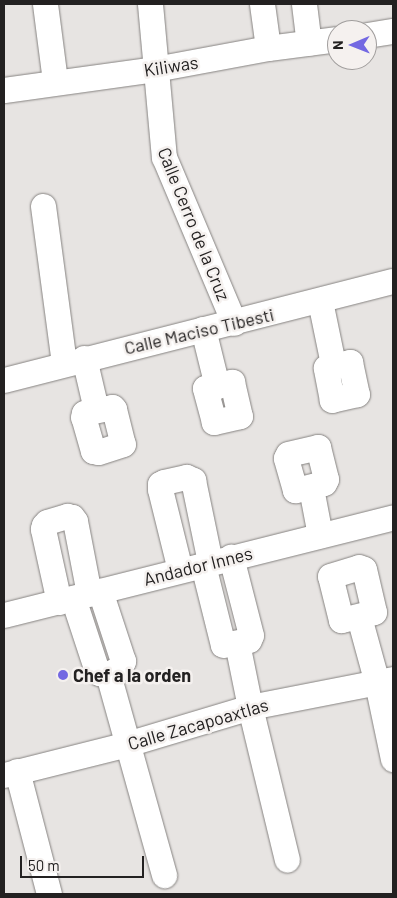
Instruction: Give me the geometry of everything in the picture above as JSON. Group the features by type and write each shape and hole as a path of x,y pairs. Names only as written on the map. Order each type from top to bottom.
{"street":[{"path":"45,4 55,81"},
{"name":"Calle Cerro de la Cruz","path":"150,4 164,157 234,323"},
{"path":"262,4 268,48"},
{"path":"304,4 309,42"},
{"path":"377,33 393,31"},
{"name":"Kiliwas","path":"4,90 55,81 155,69 268,48 327,40"},
{"path":"43,206 74,360 96,409"},
{"name":"Calle Maciso Tibesti","path":"4,380 74,360 234,323 393,281"},
{"path":"320,301 333,364"},
{"path":"203,329 216,386"},
{"path":"311,488 320,535"},
{"name":"Andador Innes","path":"4,615 393,517"},
{"path":"206,563 252,634 249,640 237,643 250,707 287,860"},
{"path":"80,596 123,662 120,668 108,674 164,875"},
{"path":"359,617 385,681 393,759"},
{"name":"Calle Zacapoaxtlas","path":"10,773 127,744 250,707 385,681"},
{"path":"10,773 49,894"}],"place":[{"name":"Chef a la orden","path":"63,675"}]}
